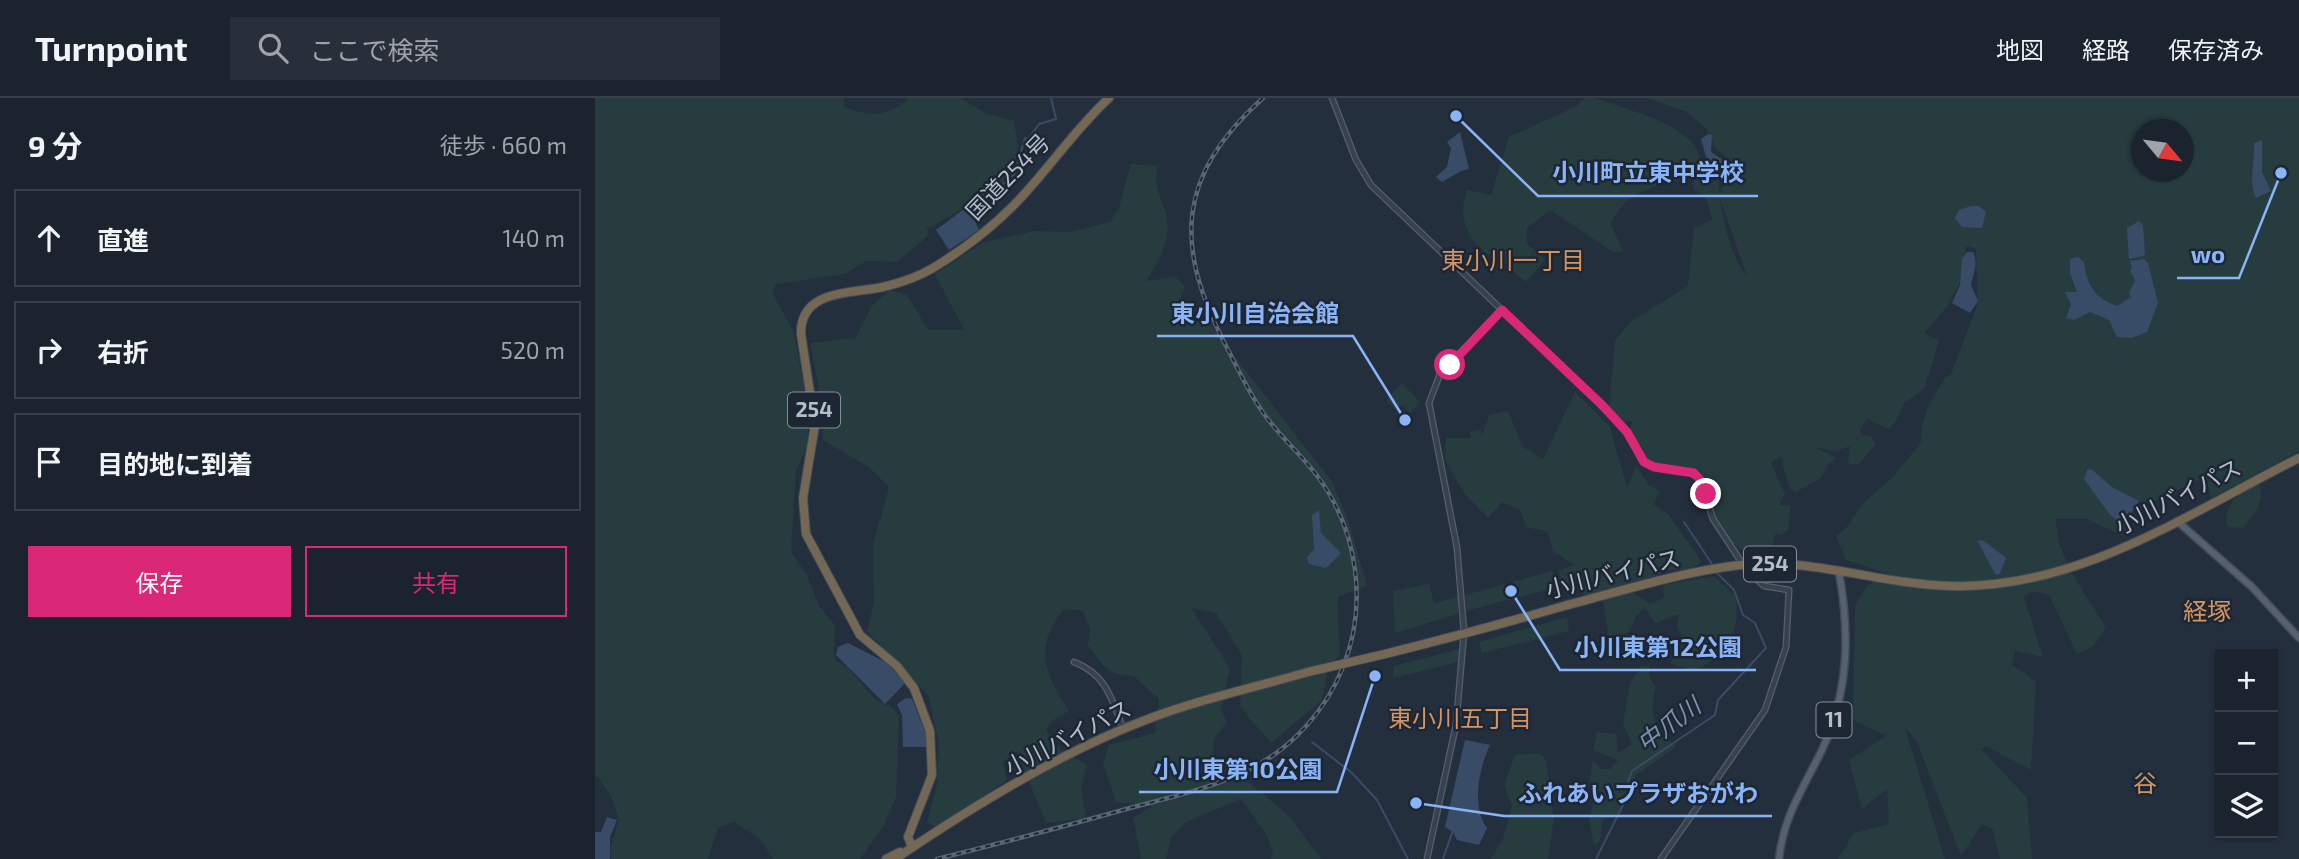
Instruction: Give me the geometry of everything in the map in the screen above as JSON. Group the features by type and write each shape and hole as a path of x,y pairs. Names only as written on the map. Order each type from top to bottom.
{"highway":[{"name":"国道254号","path":"912,847 908,837 932,775 930,731 915,688 897,666 860,635 806,534 803,498 815,425 801,334 802,319 807,309 823,298 881,288 915,276 933,268 979,236 1013,206 1081,125 1109,98"},
{"name":"小川バイパス","path":"912,847 1061,760 1123,729 1308,671 1385,654 1659,581 1724,567 1776,565 1935,586 2010,583 2046,576 2088,562 2299,458"},
{"name":"254","path":"887,859 912,847"},
{"name":"254","path":"895,859 912,847"}],"main road":[{"path":"2177,520 2252,587 2299,638"},
{"name":"11","path":"1779,859 1789,813 1821,752 1842,692 1848,631 1839,572"}],"street":[{"path":"1332,98 1356,160 1373,187 1602,405 1627,432 1644,462 1654,467 1689,472 1700,479 1713,519 1740,560"},
{"path":"1427,859 1456,725 1464,632 1457,548 1429,403 1440,374 1502,310"},
{"path":"1661,859 1765,710 1782,663 1787,638 1789,590 1764,586 1747,570"},
{"path":"1075,662 1091,669 1103,681 1123,729"}],"green space":[{"path":"595,98 844,98 844,107 871,114 887,112 909,98 960,98 987,114 1014,121 1018,147 1013,178 932,227 926,227 929,235 897,262 866,261 845,274 776,284 772,292 794,333 806,399 808,444 796,471 791,552 807,575 819,606 835,625 834,656 876,700 894,709 899,716 896,797 883,827 860,859 773,859 760,839 734,822 718,828 708,859 611,859 617,813 607,790 595,776"},
{"path":"1586,98 1595,98 1648,116 1683,134 1695,147 1701,162 1701,180 1710,183 1719,179 1720,194 1729,170 1727,166 1733,162 1716,149 1707,129 1685,111 1647,98 2299,98 2299,451 2211,498 2206,477 2148,504 2095,489 2113,518 2130,530 2123,536 2087,519 2056,519 2057,533 2067,562 2106,627 2094,646 2077,654 2049,595 2032,591 2024,597 2043,657 2015,651 2012,665 2036,682 2031,770 1986,746 1981,749 2027,798 2032,859 2000,859 1993,830 1982,824 1961,856 1916,740 1905,728 1945,859 1838,859 1854,833 1889,824 1887,789 1862,809 1849,760 1886,736 1853,720 1855,605 1866,587 1886,573 1846,560 1836,536 1848,526 1862,504 1893,477 1921,442 1922,425 1929,405 1944,379 1951,374 1978,303 1976,248 1966,246 1963,277 1947,306 1925,333 1939,341 1924,389 1904,403 1897,420 1888,429 1867,419 1860,431 1862,435 1871,436 1876,444 1859,464 1848,464 1850,446 1836,451 1814,447 1837,458 1829,463 1820,479 1796,492 1790,489 1782,463 1784,460 1780,456 1771,463 1785,494 1779,505 1791,506 1788,529 1781,535 1775,534 1770,556 1753,554 1740,548 1721,528 1700,470 1647,463 1628,433 1633,421 1617,423 1609,409 1615,341 1630,322 1688,286 1694,228 1712,220 1706,197 1694,190 1693,177 1656,186 1634,196 1625,203 1611,224 1623,252 1613,252 1550,210 1527,228 1526,242 1535,251 1529,259 1536,251 1545,259 1526,282 1511,269 1514,267 1490,256 1480,248 1466,228 1464,216 1467,190 1491,195 1509,137 1575,107","holes":["1720,200 1747,276 1730,244"]},
{"path":"1131,164 1157,166 1157,187 1166,214 1166,241 1146,281 1176,277 1185,287 1176,309 1182,317 1208,322 1333,483 1349,523 1367,586 1337,597 1340,653 1327,673 1322,700 1271,743 1240,707 1242,655 1216,613 1191,608 1230,668 1221,711 1227,721 1214,740 1212,763 1248,782 1288,815 1321,859 1271,859 1273,852 1266,834 1241,799 1186,822 1171,837 1166,859 1141,859 1133,818 1152,806 1116,802 1103,764 1109,745 1155,733 1159,699 1134,676 1118,674 1102,664 1088,645 1090,630 1083,611 1064,609 1048,636 1045,660 1053,684 1069,711 1050,722 1046,731 1061,750 1087,765 1081,788 1086,818 1046,823 1017,752 1003,762 1007,780 938,828 927,822 937,785 939,743 928,695 867,631 874,603 873,545 889,487 870,468 823,440 823,410 810,343 855,338 872,306 890,290 907,295 928,330 964,330 935,274 984,242 1035,231 1071,232 1110,222 1119,208"},
{"path":"1402,383 1420,402 1410,413 1402,405 1396,410 1386,400"},
{"path":"1575,392 1610,427 1627,488 1636,466 1649,485 1660,492 1653,504 1668,514 1702,562 1689,570 1666,570 1650,580 1584,598 1577,567 1580,581 1562,585 1558,570 1574,565 1553,551 1548,532 1526,527 1521,511 1502,502 1488,518 1464,493 1445,460 1446,438 1471,438 1470,432 1481,430 1481,438 1489,415 1508,411 1523,447 1543,459"},
{"path":"2258,483 2260,501 2251,518 2244,528 2228,527 2227,512 2234,500"},
{"path":"1552,571 1558,587 1466,611 1465,595"},
{"path":"1714,576 1736,597 1736,623 1724,650 1695,671 1670,663 1683,640 1677,627 1679,614 1655,623 1645,607 1636,616 1630,631 1615,639 1609,638 1603,601 1632,592 1650,604 1664,598 1663,585"},
{"path":"1429,584 1434,603 1458,597 1458,614 1395,633 1393,591"},
{"path":"1567,617 1569,631 1482,653 1479,642"},
{"path":"1459,649 1458,662 1393,678 1394,666"},
{"path":"1649,665 1649,676 1656,688 1653,698 1655,720 1676,747 1636,775 1617,817 1603,819 1600,841 1594,845 1589,817 1596,796 1590,781 1593,760 1601,769 1611,769 1618,760 1593,750 1597,732 1616,734 1618,753 1632,744 1623,723 1630,683 1641,666"},
{"path":"1540,753 1546,760 1554,818 1548,859 1491,859 1503,839 1512,806 1504,785 1515,755"}],"water":[{"path":"1460,132 1469,169 1442,182 1436,177 1447,167 1451,148 1447,142"},
{"path":"1708,134 1712,135 1711,152 1729,164 1719,163 1716,177 1709,181 1704,178 1709,167 1701,139"},
{"path":"2262,140 2262,172 2271,191 2256,198 2252,179 2254,143"},
{"path":"968,206 979,230 949,250 936,230"},
{"path":"1979,206 1986,212 1982,228 1962,227 1955,218 1959,210"},
{"path":"2139,221 2143,225 2145,253 2144,256 2129,259 2127,228"},
{"path":"1967,252 1973,252 1975,257 1976,265 1971,285 1978,301 1970,313 1952,303 1960,285 1962,259"},
{"path":"2078,257 2084,262 2093,290 2117,306 2131,297 2129,293 2135,280 2130,271 2130,261 2144,259 2148,263 2158,303 2147,332 2131,338 2117,337 2109,320 2090,312 2074,320 2066,318 2071,304 2065,292 2077,292 2070,273 2070,259"},
{"path":"2091,469 2112,487 2139,501 2123,526 2110,515 2084,479 2087,470"},
{"path":"1319,510 1321,533 1341,553 1326,568 1309,564 1307,557 1314,549 1312,515"},
{"path":"1977,540 1984,541 2006,558 1999,575 1995,574"},
{"path":"848,643 887,663 905,683 885,704 836,655 838,647"},
{"path":"906,698 912,699 928,739 928,747 903,747 902,715 897,704"},
{"path":"1465,740 1490,745 1478,787 1479,809 1487,828 1479,845 1457,840 1453,832 1445,827"},
{"path":"607,817 617,820 610,837 610,859 595,859 595,832 601,832"}],"waterway":[{"path":"970,212 1014,175 1025,138 1028,139 1039,124 1056,119 1051,98"},
{"name":"中爪川","path":"1684,522 1712,564"},
{"name":"中爪川","path":"1596,859 1629,793 1626,787 1632,771 1715,715 1718,700 1766,648 1755,623 1743,615 1734,590 1716,572"},
{"path":"1312,742 1352,773 1377,800 1408,859"},
{"path":"1443,859 1453,830"}],"railway":[{"path":"937,859 1177,796 1238,775 1267,759 1307,726 1327,698 1343,667 1351,643 1357,594 1355,569 1342,521 1332,498 1318,477 1270,422 1244,381 1209,310 1198,276 1192,244 1192,214 1199,184 1213,156 1234,127 1263,98"}],"place":[{"name":"小川町立東中学校","path":"1456,116"},
{"name":"wo","path":"2281,173"},
{"name":"東小川自治会館","path":"1405,420"},
{"name":"小川東第12公園","path":"1511,591"},
{"name":"小川東第10公園","path":"1375,676"},
{"name":"ふれあいプラザおがわ","path":"1416,803"}],"district":[{"name":"東小川一丁目","path":"1513,261"},
{"name":"経塚","path":"2207,612"},
{"name":"東小川五丁目","path":"1460,719"},
{"name":"谷","path":"2145,784"}],"route":[{"path":"1450,365 1502,310 1602,405 1627,432 1644,462 1649,466 1694,473 1703,483 1706,494"}]}
